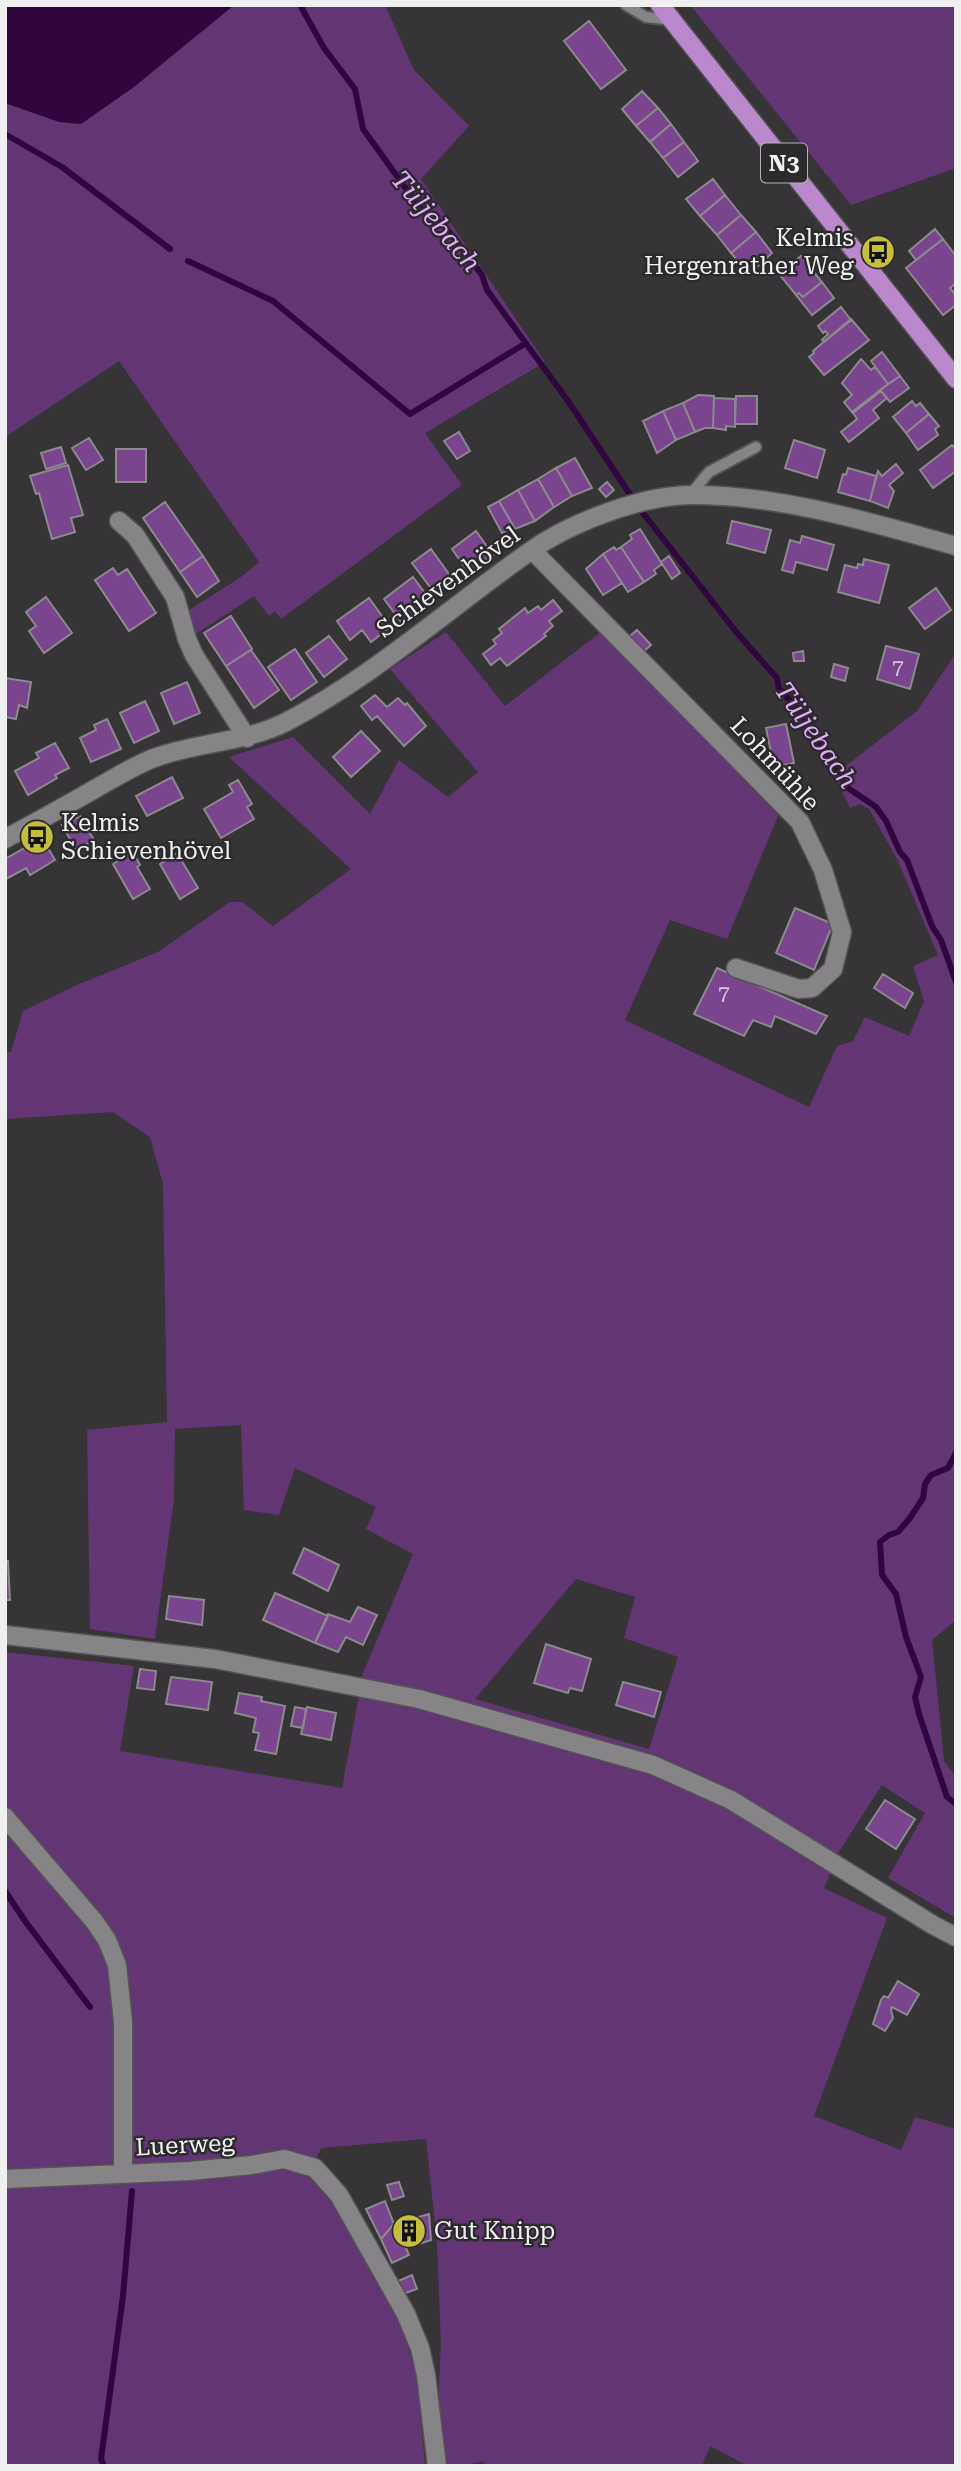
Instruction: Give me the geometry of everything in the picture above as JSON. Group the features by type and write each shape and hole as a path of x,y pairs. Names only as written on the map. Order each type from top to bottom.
{"main road":[{"name":"N3","path":"660,5 956,379"}],"street":[{"name":"Schievenhövel","path":"6,837 153,759 188,748 247,738 285,722 344,688 532,550 584,522 636,503 690,495 762,500 835,513 956,546"},
{"path":"119,520 135,535 175,597 194,655 247,738"},
{"name":"Lohmühle","path":"532,550 800,822 817,858 842,932 833,969 812,988 799,989 736,968"},
{"path":"5,1634 215,1659 419,1699 653,1765 731,1800 956,1937"},
{"name":"Luerweg","path":"5,1817 94,1921 107,1940 117,1965 123,2022 123,2173 190,2171 284,2159 315,2168 339,2195 406,2314 420,2348 426,2375 436,2466"},
{"path":"5,2179 123,2173"}],"lane":[{"path":"626,5 646,17 671,20"},
{"path":"690,495 709,472 756,447"}],"shaded area":[{"path":"5,5 234,5 134,87 81,124 59,122 5,103"},
{"path":"234,5 385,5 414,70 469,126 421,179 545,362 425,433 462,485 281,619 275,611 269,616 254,596 193,636 189,610 241,577 259,562 119,361 5,437 5,103 29,111 202,32"},
{"path":"690,5 956,5 956,168 851,205"},
{"path":"602,631 780,811 727,939 670,920 625,1020 809,1107 837,1046 853,1041 865,1017 909,1036 924,1001 913,966 938,955 897,859 869,809 860,804 850,808 834,775 917,711 956,653 956,1620 932,1640 944,1761 956,1777 956,1918 888,1878 925,1813 882,1785 840,1850 824,1888 887,1918 814,2116 901,2150 915,2117 956,2129 956,2466 748,2466 710,2446 702,2466 487,2466 483,2461 445,2466 438,2408 441,2344 437,2242 426,2139 321,2148 308,2176 329,2195 400,2321 417,2377 425,2466 5,2466 5,1652 134,1666 120,1751 342,1788 363,1673 413,1554 366,1529 376,1507 295,1468 279,1515 244,1510 241,1425 175,1429 174,1498 155,1639 90,1629 87,1430 167,1422 163,1184 150,1137 113,1112 5,1119 5,1052 11,1052 23,1011 77,985 158,952 230,902 242,902 273,926 351,869 229,757 293,737 370,814 399,760 448,797 478,772 390,669 446,632 505,706","holes":["576,1579 635,1597 624,1638 678,1657 649,1749 475,1699"]}],"building":[{"path":"589,21 626,70 601,89 564,41"},
{"path":"642,91 658,108 636,126 622,109"},
{"path":"658,108 671,124 650,142 636,126"},
{"path":"671,124 684,142 663,158 650,142"},
{"path":"684,142 698,161 678,177 663,158"},
{"path":"713,179 725,195 700,216 686,199"},
{"path":"725,195 741,215 717,235 700,216"},
{"path":"741,215 756,232 731,253 717,235"},
{"path":"935,229 943,239 916,260 909,251"},
{"path":"756,232 772,253 749,274 731,253"},
{"path":"943,239 956,256 956,283 950,288 956,295 956,305 943,315 906,268"},
{"path":"801,256 822,282 803,297 799,293 796,295 779,274"},
{"path":"822,282 834,298 812,315 796,295 799,293 803,297"},
{"path":"841,307 851,320 824,342 822,340 828,334 825,331 823,333 818,326"},
{"path":"851,319 869,340 824,375 809,357"},
{"path":"882,352 900,376 888,384 871,361"},
{"path":"861,359 871,370 875,367 888,384 852,412 844,402 852,395 842,383"},
{"path":"900,376 909,388 890,402 880,390"},
{"path":"881,391 887,398 873,410 879,418 849,442 841,432 857,419 853,413"},
{"path":"698,395 714,396 713,428 695,432 683,403"},
{"path":"736,396 757,396 757,424 735,424"},
{"path":"714,398 735,399 735,427 726,426 726,430 713,428"},
{"path":"912,401 916,406 920,403 929,414 906,433 893,417"},
{"path":"683,403 695,432 676,440 663,411"},
{"path":"663,411 676,440 657,453 643,421"},
{"path":"929,414 939,426 935,429 938,435 918,450 906,433"},
{"path":"459,432 470,451 457,459 444,441"},
{"path":"89,438 103,460 86,470 72,448"},
{"path":"794,440 825,450 817,478 785,468"},
{"path":"952,445 956,449 956,471 933,488 920,470"},
{"path":"61,447 66,463 46,469 41,453"},
{"path":"116,449 146,449 146,482 116,482"},
{"path":"575,458 592,488 572,496 556,468"},
{"path":"896,464 903,473 889,485 894,491 888,508 870,501 878,471 882,476"},
{"path":"68,465 83,515 71,518 75,532 52,539 39,493 36,494 30,476"},
{"path":"556,468 572,496 554,507 538,479"},
{"path":"848,468 876,476 870,501 838,492 843,474 846,475"},
{"path":"538,479 554,507 535,521 518,490"},
{"path":"607,482 614,490 606,497 599,489"},
{"path":"518,490 535,521 515,529 499,501"},
{"path":"499,501 514,527 502,533 488,507"},
{"path":"165,502 203,556 180,572 143,518"},
{"path":"732,521 771,530 765,553 727,543"},
{"path":"640,529 662,564 654,570 656,574 644,582 621,547 632,539 630,535"},
{"path":"476,531 493,555 469,573 452,549"},
{"path":"802,536 834,545 827,570 796,562 793,573 782,570 790,540 800,543"},
{"path":"614,547 616,550 621,547 644,582 628,592 603,554"},
{"path":"431,549 454,581 436,595 412,563"},
{"path":"603,554 622,583 603,595 586,569"},
{"path":"203,556 219,581 197,597 180,572"},
{"path":"669,556 680,573 672,579 661,562"},
{"path":"864,559 889,565 879,603 838,592 845,565 857,568 858,564 863,565"},
{"path":"113,568 118,575 127,569 156,613 129,631 95,580"},
{"path":"413,577 431,601 402,623 384,599"},
{"path":"936,588 951,610 925,629 909,608"},
{"path":"46,597 72,633 44,653 29,631 36,626 26,612"},
{"path":"369,598 390,627 371,642 362,630 350,640 337,621"},
{"path":"553,600 562,611 549,621 553,626 544,634 546,636 507,666 500,658 491,665 483,654 496,644 493,640 502,633 499,629 525,608 528,613 538,606 541,610"},
{"path":"231,616 252,649 226,666 204,633"},
{"path":"637,630 651,645 644,651 630,636"},
{"path":"329,636 347,659 324,677 306,653"},
{"path":"886,646 919,654 910,689 877,679"},
{"path":"295,649 317,682 291,700 268,667"},
{"path":"251,650 279,690 254,708 226,666"},
{"path":"803,651 804,661 794,661 793,653"},
{"path":"834,664 848,668 845,681 831,677"},
{"path":"5,678 31,682 27,708 19,705 16,719 5,717"},
{"path":"187,682 200,713 174,724 161,693"},
{"path":"375,695 387,707 398,698 405,705 407,703 426,726 404,746 377,716 372,720 361,706"},
{"path":"145,701 159,731 134,743 120,713"},
{"path":"107,719 121,749 91,762 80,738 96,730 94,725"},
{"path":"786,724 794,763 774,767 766,728"},
{"path":"361,731 380,751 351,777 333,757"},
{"path":"55,743 69,768 28,795 15,771 39,758 36,753"},
{"path":"172,777 183,798 147,816 136,796"},
{"path":"238,780 252,804 247,807 254,819 221,838 204,809 233,792 229,785"},
{"path":"80,816 94,840 76,850 62,825"},
{"path":"42,838 55,860 30,875 26,868 6,879 5,859"},
{"path":"133,852 140,865 137,867 150,889 133,899 113,864"},
{"path":"177,853 198,888 180,899 160,864"},
{"path":"795,908 833,924 814,970 776,953"},
{"path":"717,968 827,1016 816,1034 775,1016 771,1027 753,1020 744,1036 694,1014"},
{"path":"883,974 913,993 905,1008 874,988"},
{"path":"304,1548 339,1565 328,1591 293,1573"},
{"path":"5,1561 8,1561 10,1600 5,1600"},
{"path":"275,1593 328,1616 315,1643 263,1620"},
{"path":"169,1596 204,1600 202,1625 166,1619"},
{"path":"358,1607 377,1615 363,1645 346,1637 338,1652 315,1643 328,1614 350,1622"},
{"path":"546,1644 591,1659 582,1691 570,1688 568,1693 534,1683"},
{"path":"140,1669 156,1671 154,1690 137,1688"},
{"path":"171,1677 212,1682 208,1710 166,1704"},
{"path":"623,1682 661,1692 654,1717 616,1705"},
{"path":"239,1693 262,1697 261,1701 285,1706 276,1754 255,1750 259,1733 253,1732 256,1718 235,1713"},
{"path":"295,1707 306,1709 303,1728 291,1726"},
{"path":"307,1707 336,1713 331,1740 301,1734"},
{"path":"885,1800 915,1819 896,1849 866,1829"},
{"path":"898,1981 919,1994 907,2015 892,2007 893,2018 885,2031 873,2024 881,2000 884,1996 888,1998"},
{"path":"399,2182 404,2196 392,2200 387,2185"},
{"path":"385,2201 394,2224 381,2239 366,2209"},
{"name":"Gut Knipp","path":"429,2214 431,2240 406,2248 409,2255 392,2263 381,2239 394,2224"},
{"path":"412,2275 417,2289 403,2294 398,2281"}],"waterway":[{"name":"Tüljebach","path":"300,5 324,48 355,89 363,129 420,208 443,224 482,275 487,290 568,401 633,499"},
{"path":"5,134 62,167 170,249"},
{"path":"188,261 273,301 410,414 526,343"},
{"name":"Tüljebach","path":"639,508 737,633 777,678 779,689 800,711 848,788 876,807 886,821 900,852 907,860 956,982"},
{"path":"956,1453 948,1468 931,1475 925,1484 923,1498 910,1518 898,1532 880,1542 882,1575 896,1594 906,1637 921,1677 915,1697 919,1714 947,1797 956,1804"},
{"path":"5,1891 90,2007"},
{"path":"104,2466 101,2459 123,2296 132,2191"}],"place":[{"name":"Kelmis Hergenrather Weg","path":"878,252"},
{"name":"Kelmis Schievenhövel","path":"37,837"},
{"name":"Gut Knipp","path":"409,2231"}]}
